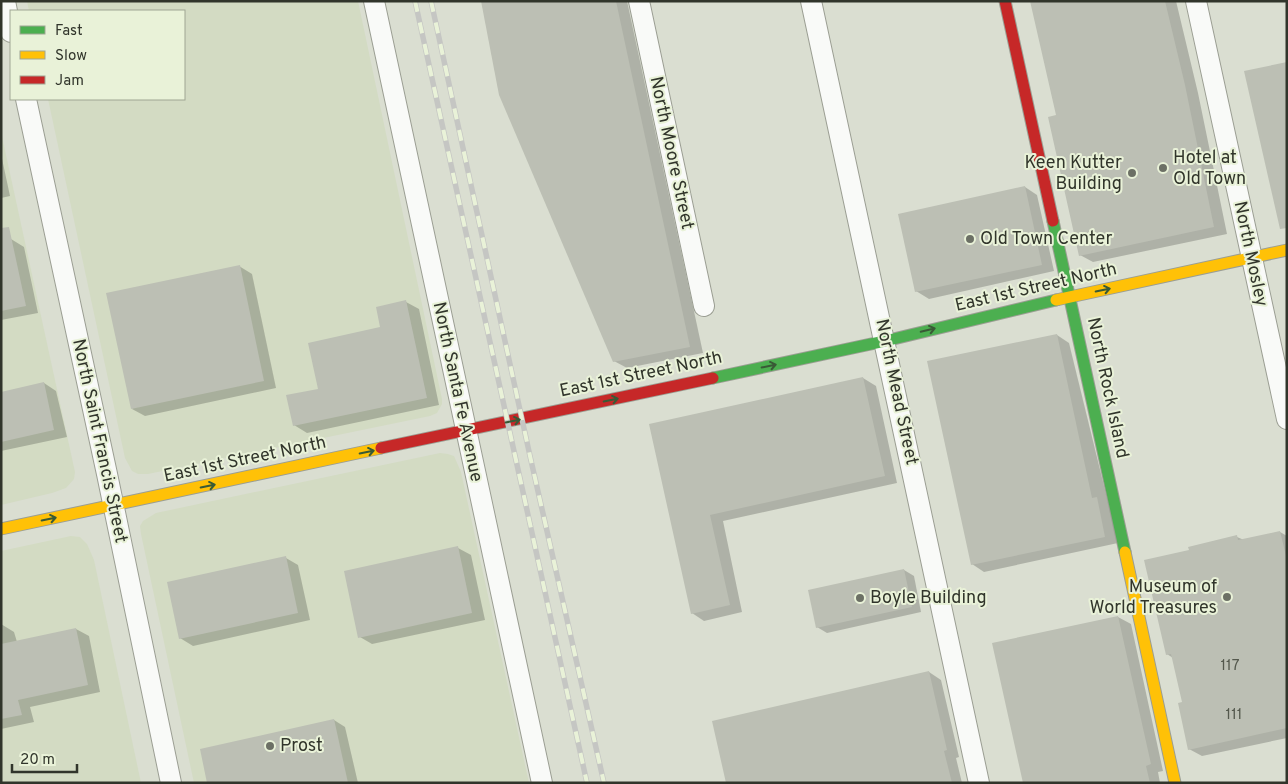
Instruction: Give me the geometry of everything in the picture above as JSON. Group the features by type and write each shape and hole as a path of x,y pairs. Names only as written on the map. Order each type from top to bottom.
{"street":[{"path":"5,1 10,27"},
{"name":"North Santa Fe Avenue","path":"374,1 542,783"},
{"name":"North Moore Street","path":"639,1 704,306"},
{"name":"North Mead Street","path":"811,1 979,783"},
{"name":"North Rock Island","path":"1005,1 1175,783"},
{"name":"North Mosley","path":"1196,1 1287,419"},
{"name":"North Saint Francis Street","path":"26,100 114,506 171,783"},
{"name":"East 1st Street North","path":"1,529 885,341 1069,297 1287,250"}],"shaded area":[{"path":"27,1 358,1 442,399 442,404 437,413 148,474 138,474 132,471 125,458 48,100 185,100 185,10 29,10"},
{"path":"1,132 75,472 74,479 66,488 1,505"},
{"path":"440,453 454,456 461,472 529,783 194,783 141,534 140,526 143,521 156,513"},
{"path":"71,536 80,537 87,544 94,560 141,783 1,783 1,551"}],"building":[{"path":"481,1 616,1 690,347 613,362 499,95"},
{"path":"1030,1 1165,1 1185,85 1214,227 1079,256 1048,117 1056,115"},
{"path":"1287,62 1287,228 1280,229 1244,71"},
{"name":"Old Town Center","path":"1025,186 1042,265 915,292 898,214"},
{"path":"9,227 26,306 1,311 1,228"},
{"path":"240,265 264,381 131,409 106,293"},
{"path":"406,300 427,398 293,426 286,395 318,389 308,343 380,327 376,307"},
{"path":"1057,334 1092,498 1097,497 1105,537 971,565 927,361"},
{"path":"863,377 885,476 710,515 730,605 691,614 649,424"},
{"path":"44,382 54,430 1,442 1,392"},
{"path":"1280,531 1287,560 1287,728 1188,750 1178,703 1182,702 1171,654 1166,655 1144,560 1189,550 1188,547 1237,535 1238,540"},
{"path":"458,546 472,613 358,638 344,571"},
{"path":"286,556 298,613 179,639 167,582"},
{"name":"Boyle Building","path":"904,569 912,607 816,628 808,590"},
{"path":"1118,616 1151,764 1146,766 1150,783 1023,783 992,643"},
{"path":"76,628 88,685 18,700 22,715 1,719 1,644"},
{"path":"929,671 947,750 944,751 952,783 726,783 712,721"},
{"path":"334,719 348,783 207,783 200,749"}],"railway":[{"path":"415,1 587,783"},
{"path":"431,1 530,456 604,783"}],"traffic: fast":[{"path":"1053,221 1125,552"},
{"path":"713,378 885,341 1056,300"}],"traffic: slow":[{"path":"1056,300 1287,250"},
{"path":"1,529 381,448"},
{"path":"1125,552 1175,783"}],"traffic: jam":[{"path":"1005,1 1053,221"},
{"path":"381,448 713,378"}],"place":[{"name":"Hotel at Old Town","path":"1163,168"},
{"name":"Keen Kutter Building","path":"1132,173"},
{"name":"Old Town Center","path":"970,239"},
{"name":"Museum of World Treasures","path":"1227,597"},
{"name":"Boyle Building","path":"860,598"},
{"name":"Prost","path":"270,746"}]}
